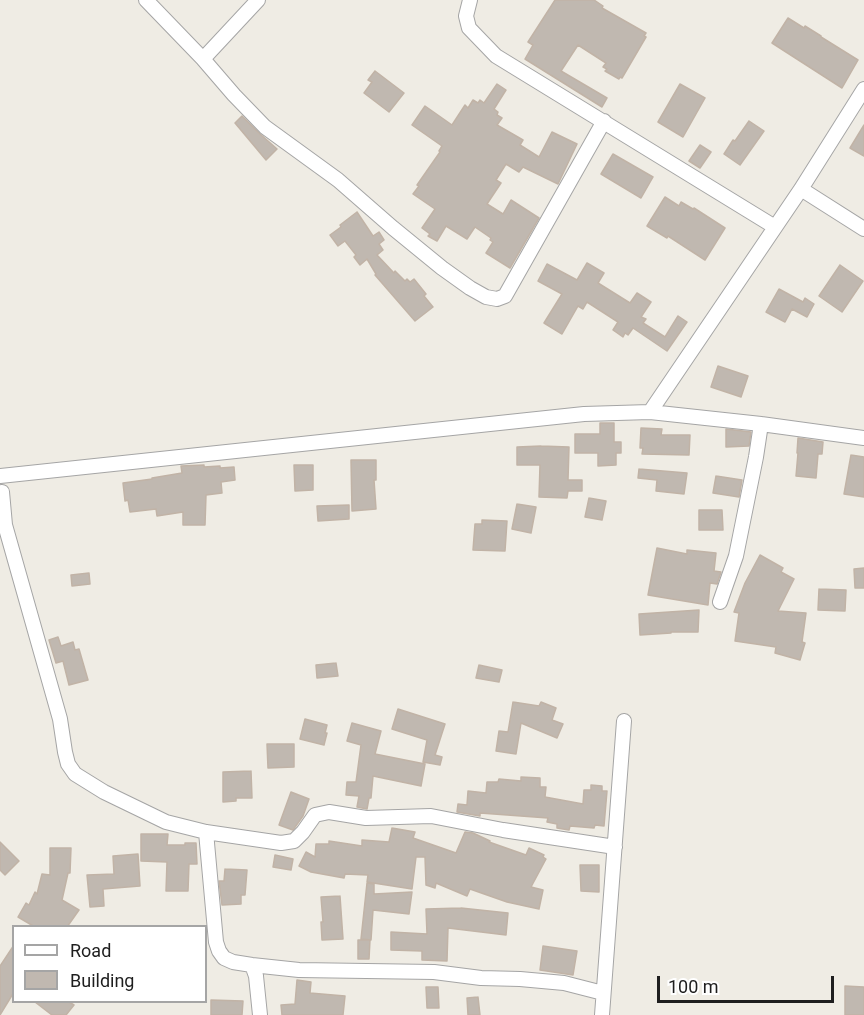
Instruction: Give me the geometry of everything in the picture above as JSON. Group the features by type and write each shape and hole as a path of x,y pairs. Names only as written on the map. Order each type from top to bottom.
{"street":[{"path":"146,0 265,127 338,180 442,268 486,297 497,299 505,296 604,121"},
{"path":"203,59 258,0"},
{"path":"470,0 466,15 469,28 496,56 775,227"},
{"path":"650,412 801,189 864,89"},
{"path":"801,189 864,229"},
{"path":"615,847 430,816 366,818 329,812 315,815 294,841 281,843 206,832 166,822 104,792 75,774 68,764 60,719 5,525 1,493 4,475 584,414 650,412 864,438"},
{"path":"720,602 736,556 761,424"},
{"path":"602,1015 624,721"},
{"path":"206,832 216,942 224,958 252,965 299,970 434,972 481,978 564,983 603,993"},
{"path":"252,965 256,976 260,1015"}],"building":[{"path":"555,0 594,0 603,6 602,8 646,33 644,36 646,37 622,78 619,79 605,71 607,69 603,67 606,63 578,45 561,71 607,98 602,107 525,59 533,45 528,42"},
{"path":"788,18 804,28 805,26 858,60 842,88 772,43"},
{"path":"375,71 404,93 389,112 364,93 372,82 368,80"},
{"path":"497,84 506,90 494,109 502,118 497,125 523,140 520,145 539,157 552,132 577,144 558,184 523,167 519,172 506,164 496,180 501,183 487,204 503,214 511,200 539,218 510,268 486,253 493,242 475,227 467,239 446,226 437,241 428,236 430,234 422,228 435,209 413,194 442,146 412,125 425,106 452,125 465,105 468,108 473,100 478,103 480,100 484,103"},
{"path":"680,84 705,98 683,137 658,122"},
{"path":"242,116 277,149 266,160 235,123"},
{"path":"749,121 764,131 740,165 724,154"},
{"path":"864,125 864,156 850,148"},
{"path":"700,145 711,152 700,168 689,161"},
{"path":"613,154 653,177 641,198 601,174"},
{"path":"665,197 679,206 681,202 694,208 725,228 705,260 668,236 667,238 647,226"},
{"path":"357,212 373,236 379,232 384,240 379,244 383,250 377,255 405,281 407,279 410,282 414,279 433,307 415,321 375,275 367,259 360,265 354,257 356,255 345,241 338,246 330,235"},
{"path":"587,263 604,273 598,283 630,303 637,293 651,302 641,317 646,319 643,323 665,337 678,316 687,322 667,351 633,328 628,335 625,333 623,337 613,330 618,322 587,302 583,309 578,306 562,334 544,323 562,294 538,281 547,264 577,280"},
{"path":"840,265 863,281 842,312 819,296"},
{"path":"779,289 803,302 805,298 814,304 807,317 792,309 785,322 766,312"},
{"path":"718,366 748,376 741,397 711,387"},
{"path":"600,423 614,423 614,442 621,442 621,453 616,453 616,465 598,466 598,453 575,453 575,434 600,434"},
{"path":"641,428 662,429 661,435 690,435 689,455 642,454"},
{"path":"726,429 751,432 749,446 726,447"},
{"path":"798,438 823,442 822,454 818,454 816,478 796,476"},
{"path":"517,447 569,447 568,480 582,480 582,491 568,491 567,498 539,497 540,465 517,465"},
{"path":"851,455 864,457 864,497 844,494"},
{"path":"351,460 376,460 376,480 374,480 376,509 352,511"},
{"path":"204,465 204,467 234,467 235,480 221,482 222,493 206,495 205,525 183,525 183,512 157,516 156,509 130,512 128,500 125,501 123,483 182,473 181,466"},
{"path":"294,465 313,465 313,490 295,491"},
{"path":"639,469 687,473 684,494 656,491 657,480 638,478"},
{"path":"716,476 742,480 739,497 713,493"},
{"path":"589,498 606,501 602,520 585,517"},
{"path":"517,504 536,507 531,533 512,529"},
{"path":"349,505 349,519 318,521 317,506"},
{"path":"699,510 722,510 723,530 699,530"},
{"path":"482,520 507,521 505,551 473,550 475,524 482,524"},
{"path":"657,548 687,554 687,550 716,553 714,571 721,572 717,584 710,583 708,605 648,595"},
{"path":"760,555 783,568 781,572 794,579 778,611 806,613 802,642 805,643 800,660 775,653 776,647 735,641 739,613 734,612 745,583"},
{"path":"864,568 864,588 855,588 854,569"},
{"path":"89,573 90,584 72,586 71,575"},
{"path":"819,589 846,590 845,611 818,610"},
{"path":"699,610 698,632 640,635 639,614"},
{"path":"58,637 61,646 73,642 75,650 79,649 88,680 69,685 63,661 56,663 49,640"},
{"path":"336,663 338,676 317,678 316,665"},
{"path":"479,665 502,670 499,682 476,678"},
{"path":"513,702 539,706 541,702 556,708 552,720 563,724 557,738 521,723 516,754 496,751 499,731 508,732"},
{"path":"398,709 445,724 435,755 442,757 440,765 423,762 427,740 392,729"},
{"path":"305,719 327,725 324,745 300,739"},
{"path":"352,723 381,731 375,754 425,764 421,786 373,776 371,798 369,798 367,809 357,807 359,796 346,795 347,782 356,782 361,745 347,741"},
{"path":"267,744 294,744 294,767 268,768"},
{"path":"251,771 252,798 236,798 236,801 223,802 223,772"},
{"path":"521,777 540,778 540,787 546,787 545,797 583,804 584,790 591,790 591,785 602,786 602,791 607,791 604,826 595,825 594,828 570,826 569,830 557,828 557,824 547,822 548,818 480,813 480,816 457,812 458,804 467,805 468,791 486,793 487,782 498,782 499,779 521,781"},
{"path":"291,792 309,799 303,816 293,830 279,825"},
{"path":"392,828 415,832 413,838 456,853 465,832 473,833 489,842 526,855 529,848 544,855 546,859 531,887 543,890 539,909 507,902 470,889 467,896 436,883 435,888 426,885 425,857 416,857 412,889 367,882 368,875 345,874 344,878 311,872 299,866 306,852 315,857 316,844 329,844 329,841 362,846 362,840 389,842"},
{"path":"141,834 168,834 167,845 196,843 197,864 189,864 188,891 166,891 167,862 141,861"},
{"path":"0,842 19,861 5,875 0,870"},
{"path":"50,848 71,848 70,873 68,873 62,900 79,910 68,925 32,925 18,917 26,903 29,905 35,892 37,894 42,874 50,875"},
{"path":"138,854 140,886 103,889 104,906 90,907 87,875 114,874 113,856"},
{"path":"275,855 293,859 291,870 273,867"},
{"path":"580,865 599,865 599,892 581,891"},
{"path":"225,869 247,870 245,895 241,895 241,904 222,905 219,881 224,881"},
{"path":"367,883 374,884 374,894 412,892 409,914 373,910 371,940 361,939"},
{"path":"340,896 343,939 322,940 321,897"},
{"path":"461,908 508,913 506,935 448,928 447,961 422,960 422,951 391,950 391,932 427,934 426,909"},
{"path":"358,940 370,940 369,959 358,959"},
{"path":"543,946 577,951 573,975 540,970"},
{"path":"12,948 12,995 0,1015 0,966"},
{"path":"297,980 311,982 310,993 345,996 343,1015 282,1015 281,1005 295,1004"},
{"path":"845,986 864,987 864,1015 845,1015"},
{"path":"426,987 438,987 439,1008 427,1008"},
{"path":"478,997 480,1015 468,1015 467,998"},
{"path":"211,1000 243,1001 242,1015 211,1015"},
{"path":"36,1003 71,1003 74,1005 66,1015 52,1015"}]}
